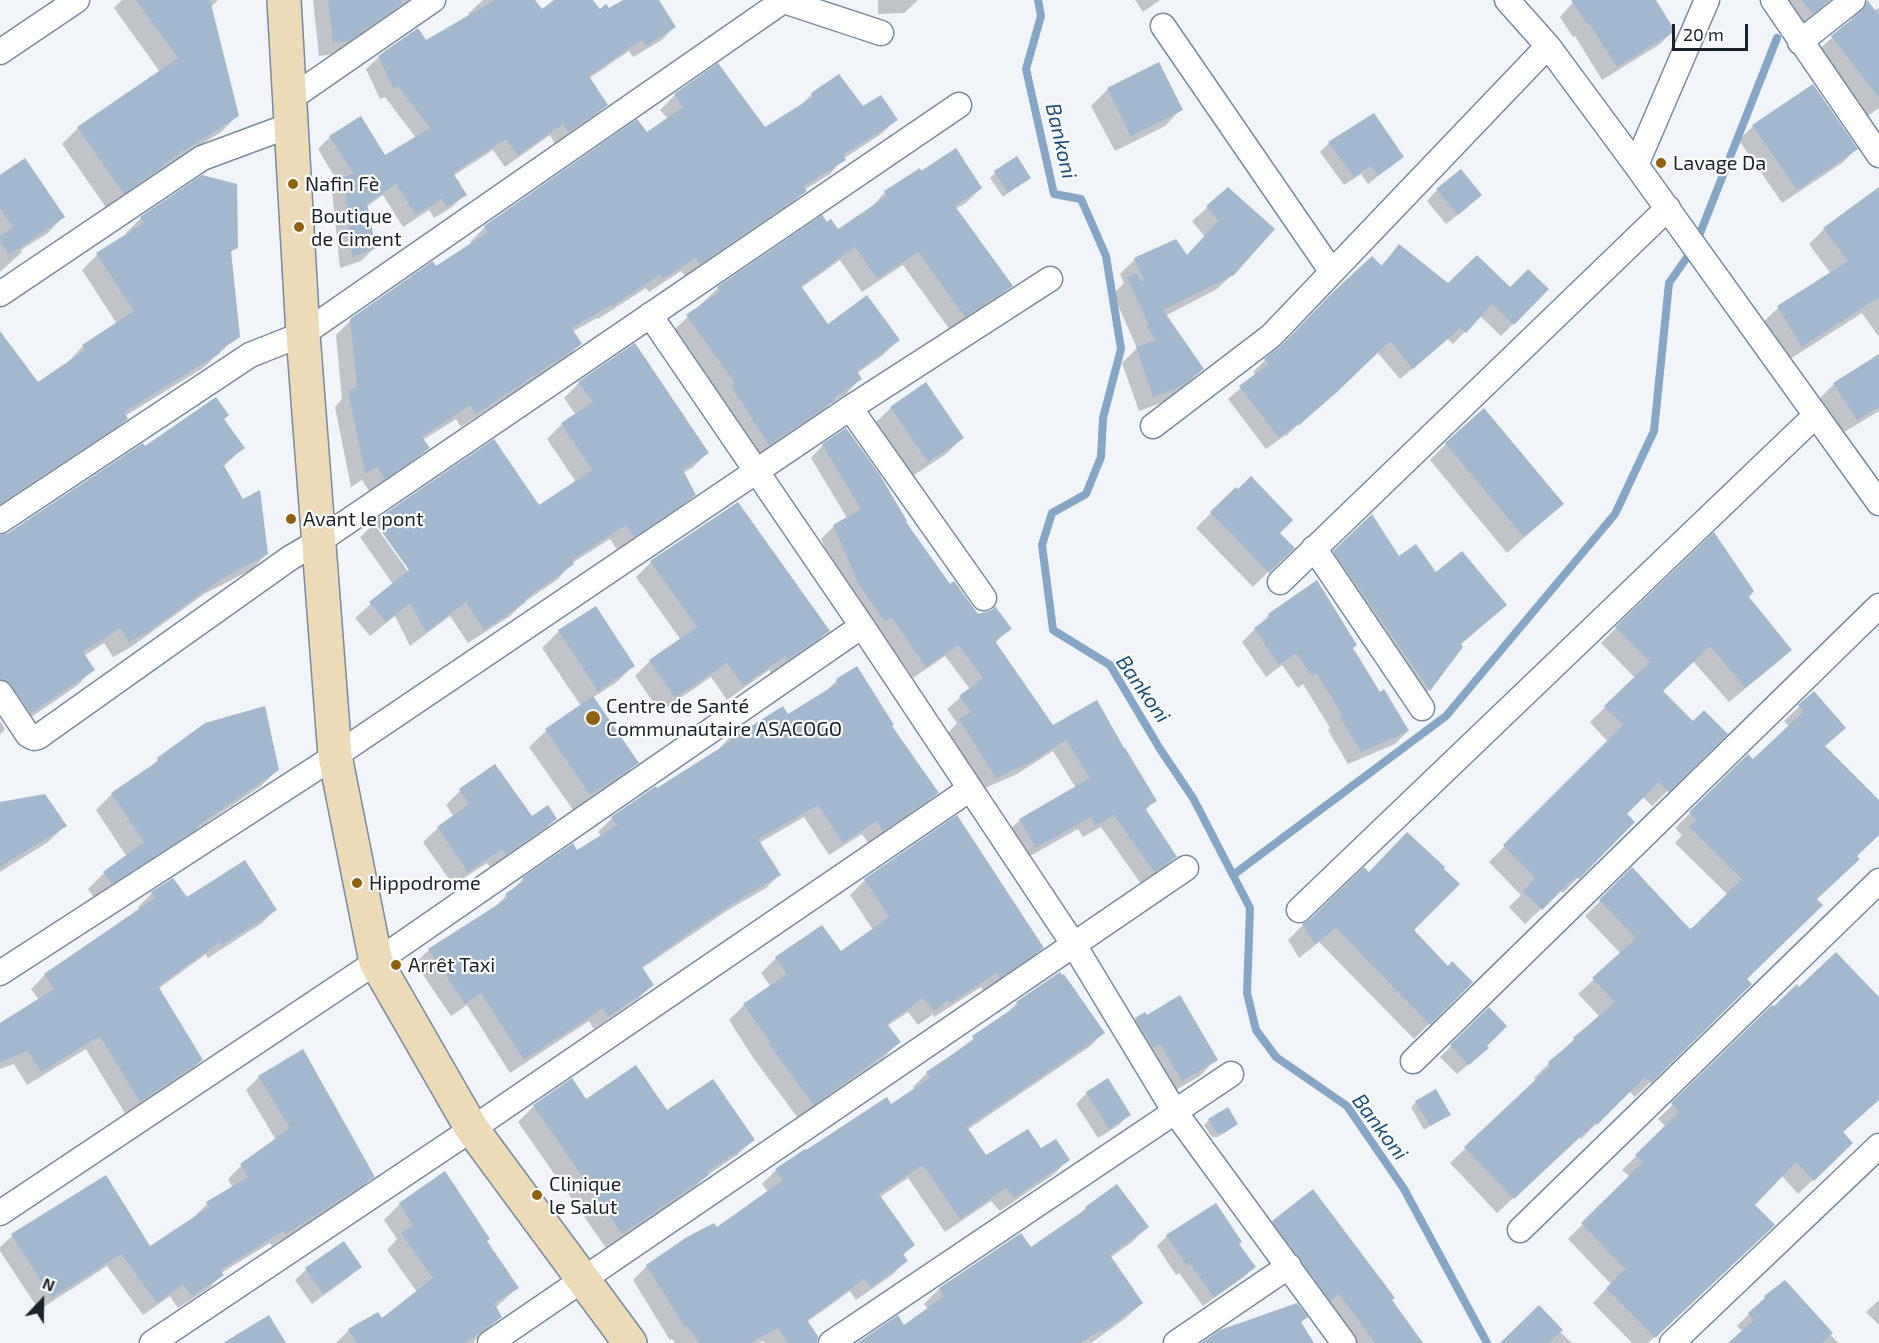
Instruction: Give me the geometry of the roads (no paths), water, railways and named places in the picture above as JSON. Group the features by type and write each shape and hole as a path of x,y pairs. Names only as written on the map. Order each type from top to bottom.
{"street":[{"path":"0,52 77,0"},
{"path":"284,0 303,334 335,756 376,962 472,1129 630,1343"},
{"path":"0,294 202,158 291,112 433,0"},
{"path":"0,522 250,355 303,334 782,0 881,33"},
{"path":"1507,0 1548,46 1668,207 1879,503"},
{"path":"1636,165 1707,0"},
{"path":"1773,0 1879,155"},
{"path":"1800,42 1853,0"},
{"path":"1163,26 1332,272"},
{"path":"1153,426 1270,336 1548,46"},
{"path":"0,693 28,735 38,737 280,564 319,541 959,105"},
{"path":"1280,582 1668,207"},
{"path":"3,965 335,756 850,408 1050,279"},
{"path":"650,315 862,626 1074,945 1175,1112 1344,1343"},
{"path":"850,408 984,598"},
{"path":"1299,910 1816,415"},
{"path":"1314,548 1422,708"},
{"path":"1413,1061 1879,606"},
{"path":"0,1213 376,962 862,626"},
{"path":"152,1343 472,1129 970,789"},
{"path":"490,1343 1186,868"},
{"path":"1520,1230 1879,881"},
{"path":"831,1343 1232,1074"},
{"path":"1672,1343 1879,1146"},
{"path":"1176,1343 1289,1266"}],"waterway":[{"name":"Bankoni","path":"1038,0 1041,16 1026,69 1054,194 1081,199 1106,256 1121,349 1103,418 1101,457 1086,494 1052,513 1042,545 1053,630 1110,665 1160,749 1193,798 1250,908 1247,993 1256,1030 1276,1057 1347,1106 1404,1189 1487,1343"},
{"path":"1233,875 1446,716 1615,514 1654,431 1669,283 1695,246 1777,38"}],"place":[{"name":"Lavage Da","path":"1661,163"},
{"name":"Nafin Fè","path":"293,184"},
{"name":"Boutique de Ciment","path":"299,227"},
{"name":"Avant le pont","path":"291,519"},
{"name":"Centre de Santé Communautaire ASACOGO","path":"593,718"},
{"name":"Hippodrome","path":"357,883"},
{"name":"Arrêt Taxi","path":"396,965"},
{"name":"Clinique le Salut","path":"537,1195"}]}
